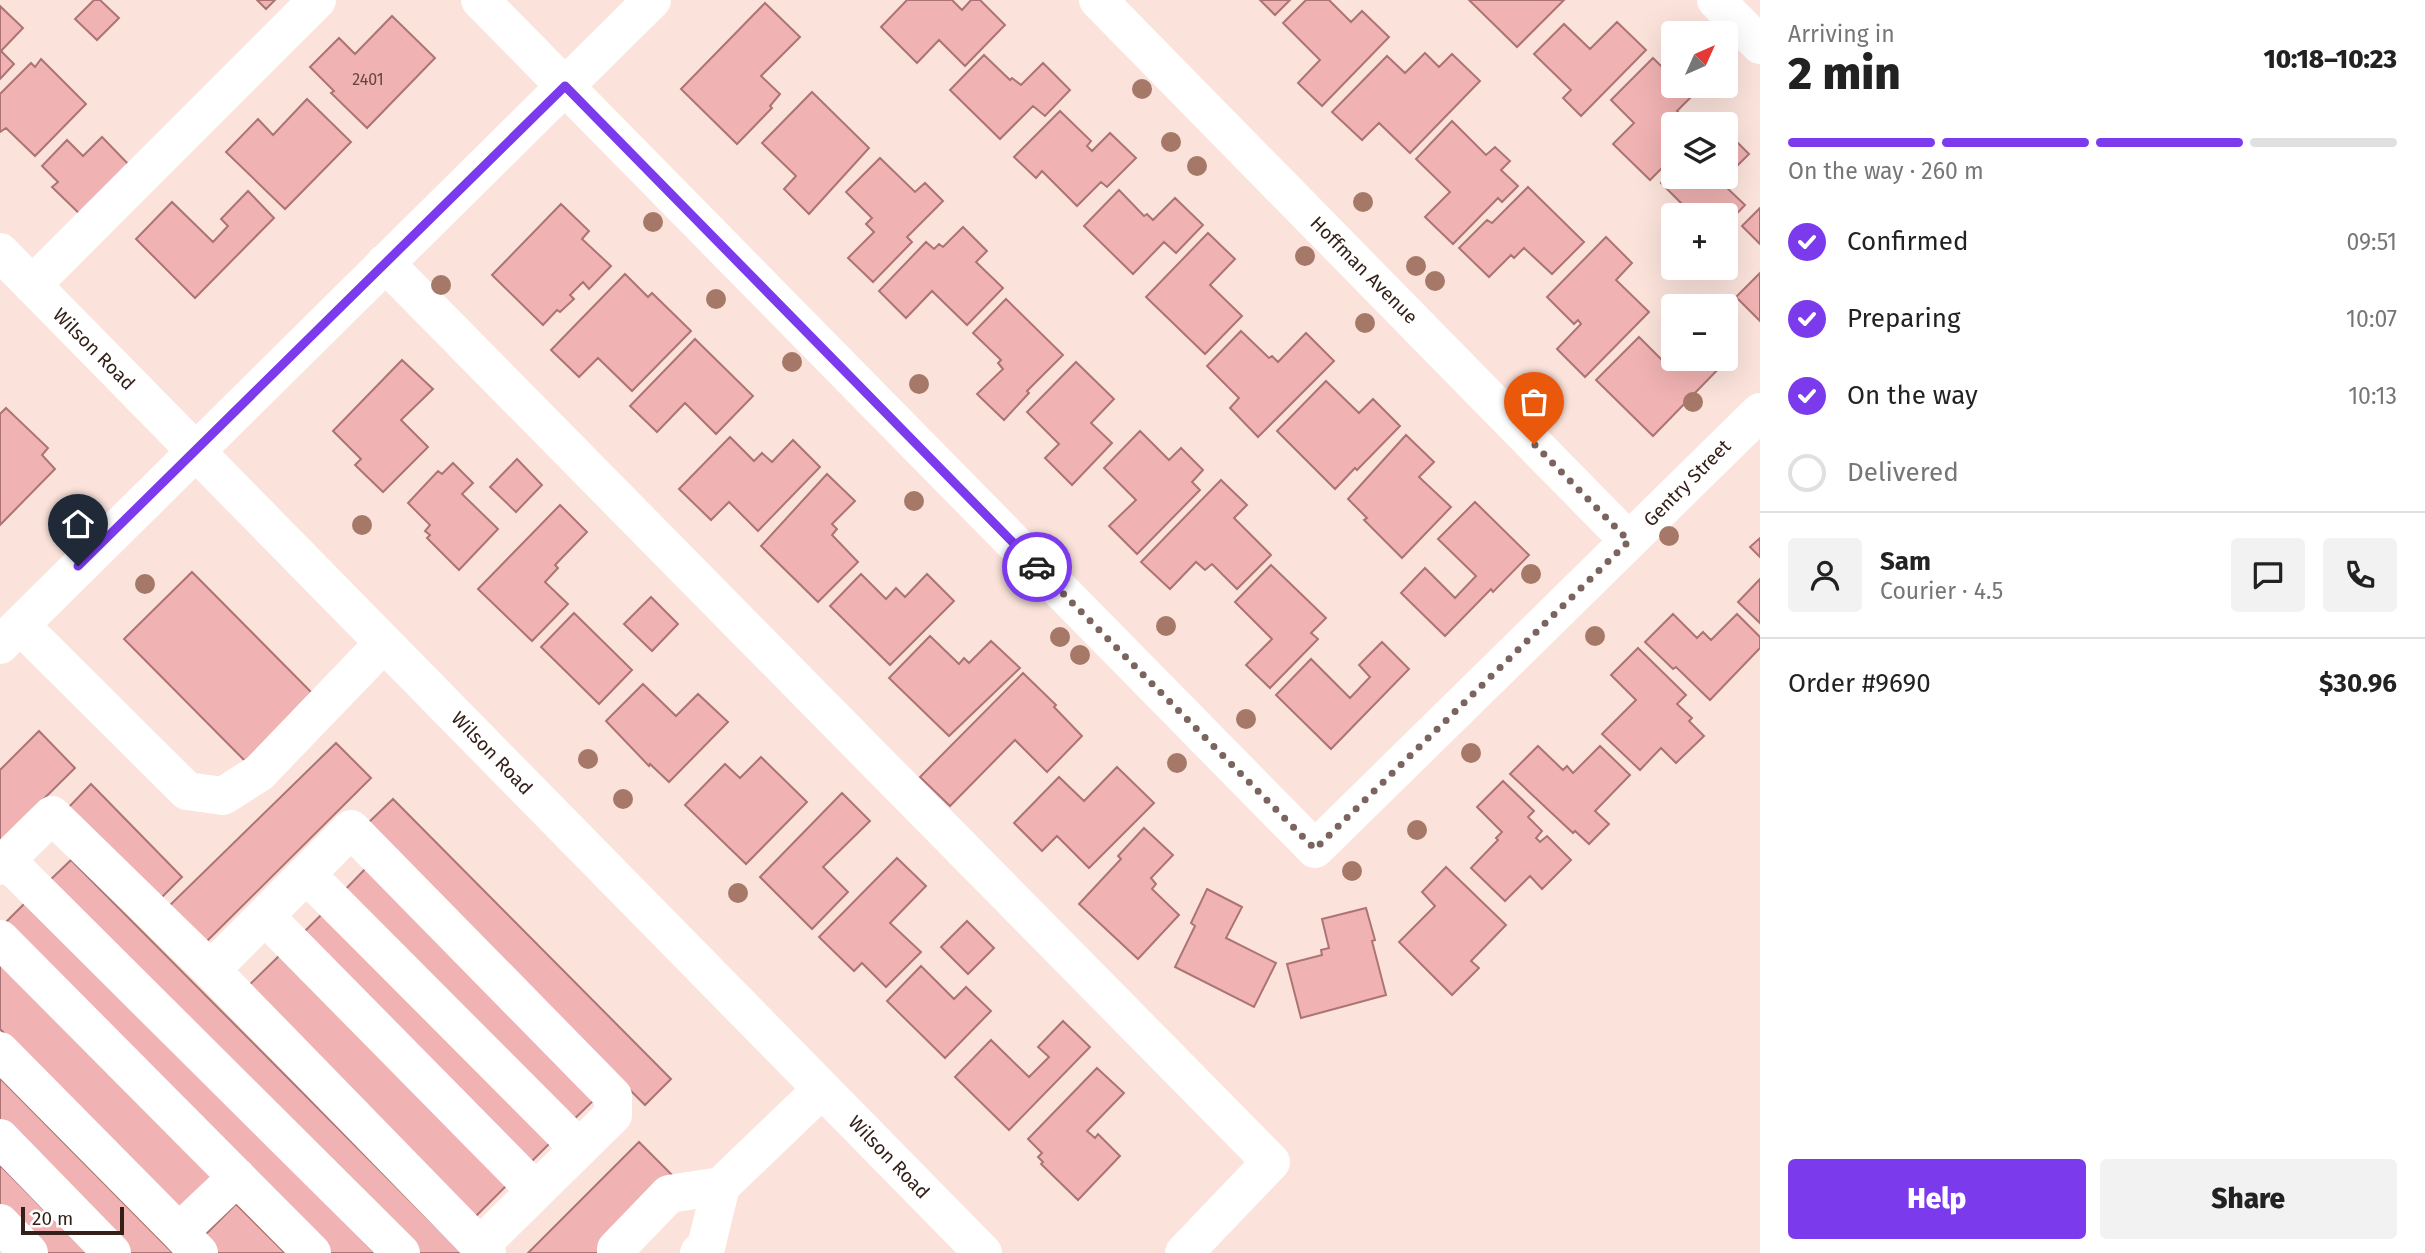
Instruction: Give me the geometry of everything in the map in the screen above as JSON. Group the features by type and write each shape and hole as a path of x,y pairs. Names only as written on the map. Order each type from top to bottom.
{"street":[{"path":"32,285 317,0"},
{"path":"480,0 565,86"},
{"path":"384,643 259,773 223,796 187,791 10,635 652,0"},
{"name":"Hoffman Avenue","path":"1098,0 1629,541"},
{"path":"1716,0 1760,45"},
{"name":"Gentry Street","path":"565,86 1315,849 1760,412"},
{"name":"Wilson Road","path":"0,253 983,1253"},
{"path":"385,263 1271,1163 1184,1253"},
{"path":"211,970 351,829 613,1096 613,1115 536,1191 484,1249 211,970 52,814 3,863 401,1253"},
{"path":"306,874 579,1147"},
{"path":"265,916 536,1191"},
{"path":"0,939 312,1253"},
{"path":"0,1051 189,1243 237,1177"},
{"path":"699,1253 706,1247 721,1186 822,1089"},
{"path":"0,1138 112,1253"},
{"path":"617,1253 616,1249 669,1194 721,1186"},
{"path":"0,1223 29,1253"}],"building":[{"path":"94,0 100,0 119,18 97,40 75,19"},
{"path":"257,0 275,0 266,9"},
{"path":"907,0 952,0 962,10 971,0 980,0 1005,25 965,66 939,40 917,63 881,27"},
{"path":"1260,0 1290,0 1275,15"},
{"path":"1306,0 1329,0 1351,22 1362,11 1389,37 1322,106 1298,83 1320,60 1283,23"},
{"path":"1469,0 1564,0 1517,47"},
{"path":"765,3 800,37 761,76 780,94 770,106 772,108 737,144 681,89"},
{"path":"0,6 23,28 1,51 14,64 0,79"},
{"path":"392,16 435,58 367,128 331,93 334,91 310,67 339,38 355,54"},
{"path":"1617,22 1646,50 1581,116 1563,98 1571,90 1534,54 1564,24 1590,49"},
{"path":"1425,53 1439,67 1452,54 1480,81 1410,153 1379,123 1362,140 1332,112 1387,56 1405,73"},
{"path":"984,55 1010,80 1012,78 1021,85 1043,63 1070,90 1045,116 1033,106 1000,139 950,90"},
{"path":"1653,58 1661,66 1661,98 1690,98 1678,112 1661,112 1661,169 1650,180 1613,144 1634,123 1611,100"},
{"path":"41,59 86,104 35,156 6,128 0,132 0,94 31,63 35,67"},
{"path":"812,92 869,148 809,214 784,189 796,176 762,143"},
{"path":"307,99 351,142 285,209 226,152 258,119 273,135"},
{"path":"1060,111 1091,141 1087,146 1092,151 1110,133 1136,158 1107,187 1101,182 1077,206 1042,171 1036,178 1014,157"},
{"path":"1452,121 1486,155 1495,147 1510,161 1501,170 1518,186 1502,202 1498,198 1453,244 1425,217 1450,192 1416,159"},
{"path":"102,137 133,169 85,219 52,187 58,182 42,166 67,140 83,156"},
{"path":"1738,143 1749,154 1738,165"},
{"path":"880,158 915,192 925,183 943,201 907,237 912,242 873,282 848,258 874,232 866,224 872,218 846,192"},
{"path":"1528,187 1584,242 1552,274 1524,248 1514,258 1511,255 1489,277 1459,248 1487,220 1492,223"},
{"path":"1667,189 1728,189 1745,205 1738,212 1738,203 1681,203"},
{"path":"1119,190 1144,216 1147,214 1153,220 1175,198 1203,225 1176,253 1164,242 1133,274 1084,226"},
{"path":"248,191 274,218 195,298 136,239 172,202 213,242 228,226 221,219"},
{"path":"561,204 589,231 582,239 611,266 589,289 583,282 570,295 574,299 560,312 557,310 543,325 492,275"},
{"path":"1760,208 1760,244 1742,226"},
{"path":"963,227 987,251 976,262 1003,288 967,325 932,291 906,318 879,291 926,242 934,249 939,244 943,247"},
{"path":"1208,233 1235,259 1210,285 1242,316 1205,354 1146,297"},
{"path":"1606,237 1632,263 1616,280 1649,312 1585,377 1557,349 1581,324 1578,320 1574,324 1547,297"},
{"path":"1760,273 1760,321 1738,299 1738,295"},
{"path":"625,274 648,297 652,293 691,331 632,391 598,358 579,377 551,350"},
{"path":"1006,299 1063,355 1027,391 1029,393 1004,420 977,394 1003,369 998,363 1001,360 973,333"},
{"path":"1241,331 1269,358 1272,356 1278,362 1306,333 1334,361 1258,437 1230,408 1239,398 1207,366"},
{"path":"1639,337 1661,359 1661,371 1716,371 1653,436 1596,380"},
{"path":"695,339 753,396 716,434 685,403 657,432 630,406"},
{"path":"402,360 433,389 401,420 428,447 383,492 355,465 361,459 333,431"},
{"path":"1076,362 1114,399 1091,423 1112,443 1072,485 1045,458 1059,444 1027,412"},
{"path":"1326,381 1359,413 1373,399 1400,426 1335,489 1277,431"},
{"path":"6,408 48,448 42,455 55,469 0,525 0,414"},
{"path":"1140,431 1169,460 1181,448 1203,470 1192,482 1200,490 1137,554 1109,526 1136,500 1104,468"},
{"path":"1406,435 1434,462 1419,477 1451,507 1402,558 1364,520 1367,518 1348,499"},
{"path":"730,437 754,461 762,453 772,462 793,440 820,467 758,531 729,502 711,520 679,489"},
{"path":"517,459 542,485 516,512 490,487"},
{"path":"453,463 473,483 462,494 498,529 459,570 427,538 430,535 425,531 430,525 408,503 438,471 442,474"},
{"path":"827,474 855,501 832,524 837,529 832,535 858,562 818,602 761,546"},
{"path":"1221,480 1247,505 1234,518 1271,555 1237,589 1212,564 1205,570 1196,562 1170,589 1141,562"},
{"path":"1475,502 1529,555 1445,636 1401,593 1425,568 1455,598 1476,576 1438,539"},
{"path":"560,505 587,532 555,565 558,568 545,582 568,604 532,641 478,589"},
{"path":"1760,538 1760,557 1750,547"},
{"path":"1271,565 1326,618 1311,633 1318,639 1270,688 1246,665 1272,639 1235,602"},
{"path":"192,572 315,696 247,763 124,639"},
{"path":"861,574 886,599 896,588 905,597 927,574 954,601 890,665 830,606"},
{"path":"1760,579 1760,623 1738,602"},
{"path":"651,597 678,624 652,651 624,624"},
{"path":"574,613 632,670 599,704 541,647"},
{"path":"1673,614 1697,638 1703,632 1711,640 1737,614 1760,637 1760,648 1710,700 1645,642"},
{"path":"930,636 959,664 964,658 969,663 991,641 1020,668 949,736 889,678"},
{"path":"1382,642 1409,669 1331,749 1276,695 1311,659 1350,698 1370,677 1359,665"},
{"path":"1638,648 1686,695 1677,704 1692,718 1689,721 1704,736 1676,763 1661,748 1640,770 1602,734 1636,700 1611,675"},
{"path":"1023,673 1056,705 1054,707 1082,736 1047,772 1015,740 950,806 920,777"},
{"path":"643,684 676,716 698,694 728,722 669,782 650,764 649,766 606,721"},
{"path":"39,731 75,768 0,842 0,770"},
{"path":"336,743 371,778 202,946 166,909"},
{"path":"1538,746 1563,770 1567,766 1573,773 1600,746 1630,775 1595,811 1609,824 1589,844 1575,831 1573,833 1510,774"},
{"path":"761,757 807,802 746,864 685,805 725,764 740,778"},
{"path":"1117,767 1154,803 1089,868 1057,836 1042,851 1014,823 1059,777 1084,801"},
{"path":"1503,781 1534,811 1528,817 1542,831 1536,838 1540,842 1547,836 1571,860 1542,889 1530,876 1505,901 1471,868 1498,840 1496,838 1502,832 1477,807"},
{"path":"91,784 182,877 158,901 67,809"},
{"path":"842,793 870,821 823,867 848,892 812,929 760,877"},
{"path":"393,799 671,1079 645,1105 366,825"},
{"path":"1144,828 1173,855 1151,878 1156,884 1152,889 1179,915 1138,959 1079,904 1121,859 1118,856"},
{"path":"897,858 926,886 890,923 921,952 886,987 862,963 854,971 819,937"},
{"path":"71,860 462,1253 417,1253 48,882"},
{"path":"369,865 598,1096 565,1128 337,898"},
{"path":"1446,867 1506,925 1471,961 1479,968 1452,995 1399,942 1435,906 1422,892"},
{"path":"1207,889 1242,907 1226,938 1276,963 1254,1007 1175,967 1195,926 1191,923"},
{"path":"26,902 375,1253 329,1253 3,925"},
{"path":"1366,908 1386,995 1301,1018 1287,964 1322,955 1321,950 1329,948 1322,919"},
{"path":"324,912 552,1141 527,1166 299,937"},
{"path":"967,921 994,948 968,974 941,947"},
{"path":"280,955 508,1184 472,1220 243,991"},
{"path":"0,964 218,1183 185,1215 0,1029"},
{"path":"921,966 954,999 966,987 991,1011 945,1058 887,1001"},
{"path":"1063,1021 1090,1047 1009,1130 955,1077 991,1040 1029,1077 1049,1057 1038,1047"},
{"path":"1097,1068 1124,1093 1087,1131 1095,1138 1098,1134 1120,1156 1078,1200 1041,1164 1043,1162 1038,1157 1042,1153 1028,1139"},
{"path":"0,1078 173,1253 127,1253 0,1125"},
{"path":"639,1142 674,1177 598,1253 528,1253"},
{"path":"0,1165 87,1253 40,1253 0,1212"},
{"path":"236,1204 285,1253 213,1253 200,1240"}],"way so far":[{"path":"1037,567 1315,849 1629,541 1534,444"}],"route":[{"path":"78,566 565,86 1037,567"}]}
